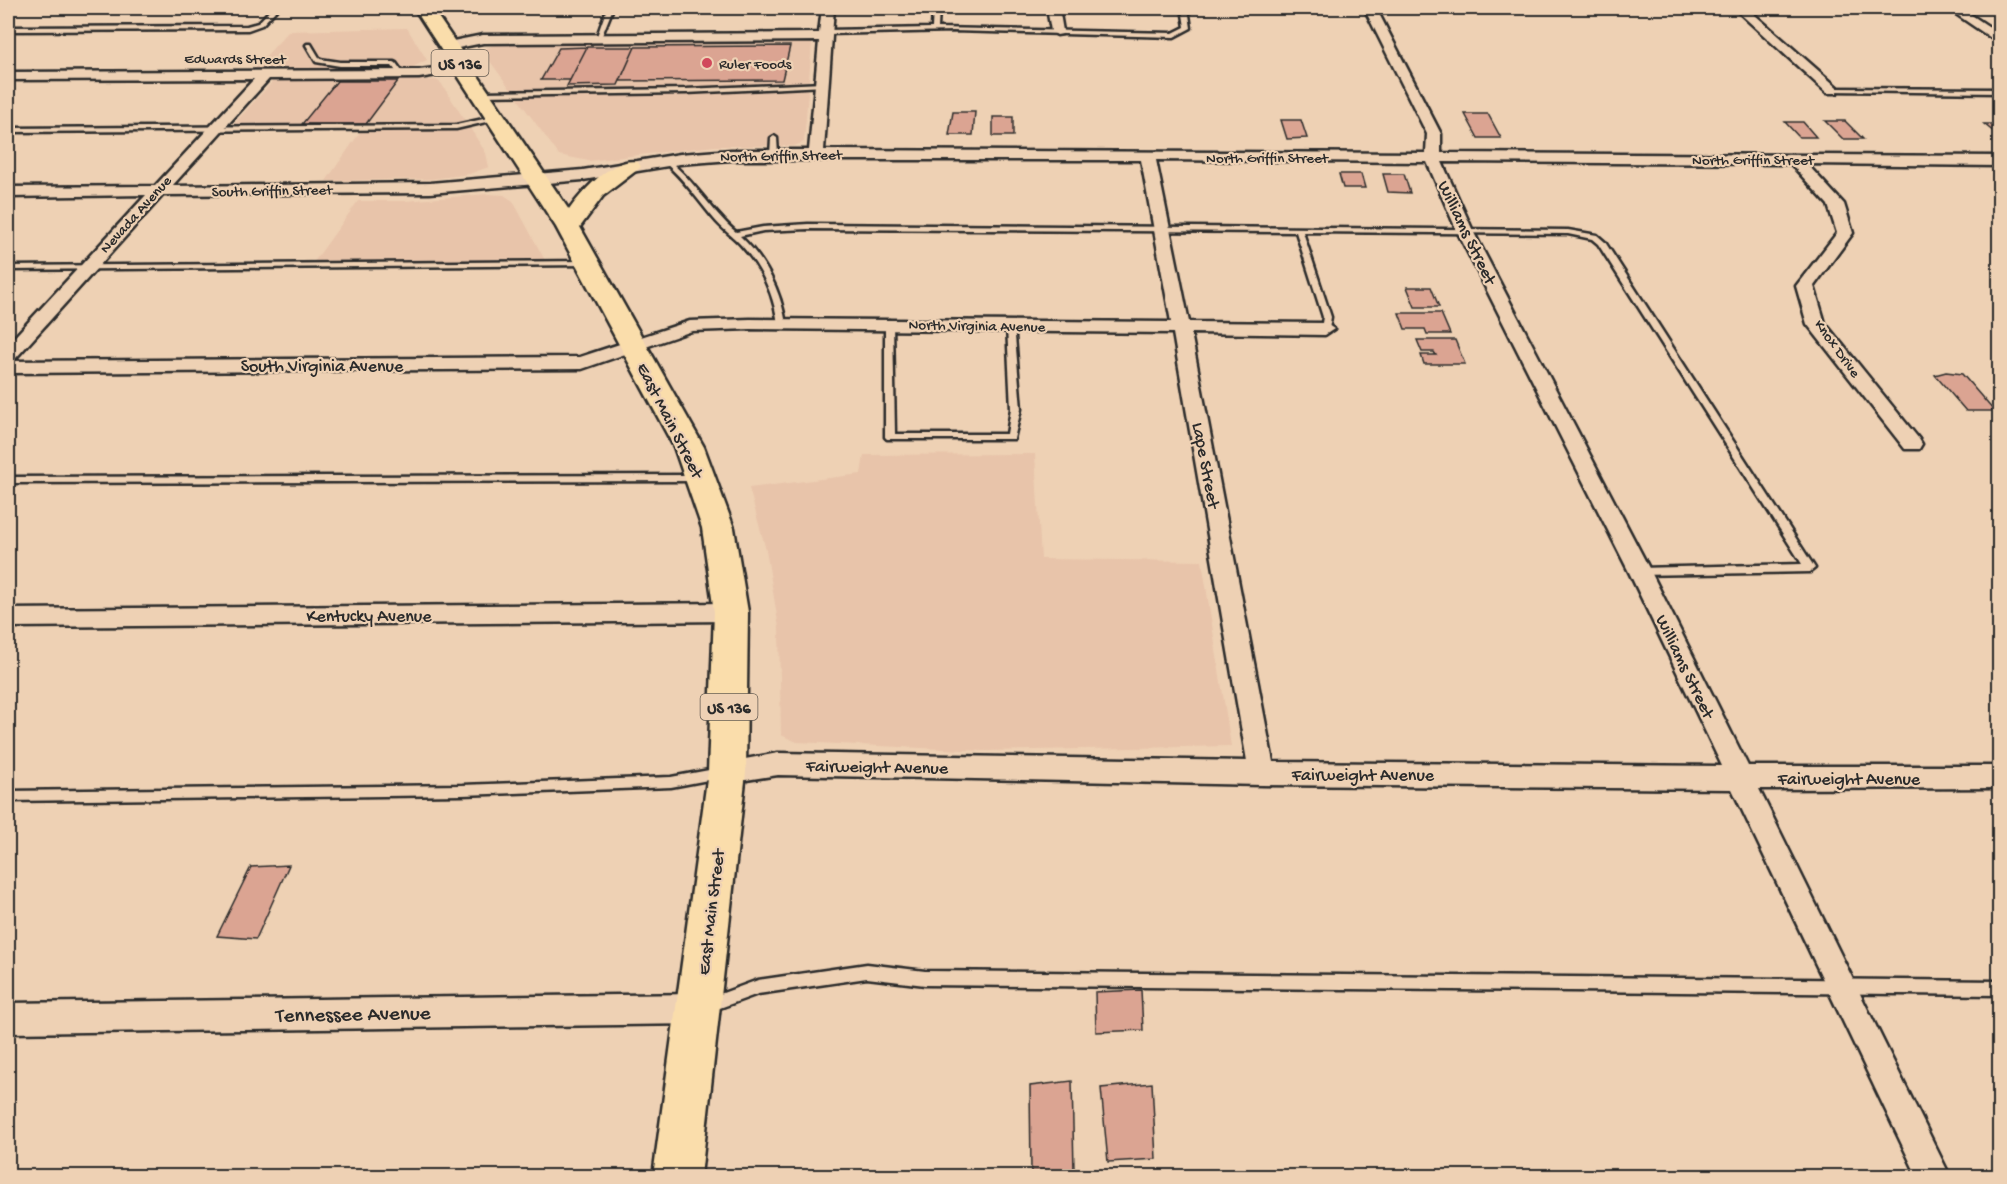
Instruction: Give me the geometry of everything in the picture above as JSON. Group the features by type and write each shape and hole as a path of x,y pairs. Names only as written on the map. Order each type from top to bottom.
{"main road":[{"name":"East Main Street","path":"423,8 568,227 689,447 718,528 731,612 727,772 677,1176"},
{"path":"568,227 595,191 630,167"}],"street":[{"path":"816,154 828,8"},
{"path":"1053,8 1057,31"},
{"path":"1370,8 1434,134 1433,158"},
{"path":"1740,8 1832,90"},
{"path":"1953,8 2000,40"},
{"path":"448,46 483,39 827,34"},
{"name":"Edwards Street","path":"8,76 400,74 463,67"},
{"name":"Nevada Avenue","path":"8,355 156,191 265,75"},
{"name":"North Griffin Street","path":"535,178 667,162 816,154 2000,161"},
{"name":"Lape Street","path":"1148,156 1221,539 1262,774"},
{"name":"Williams Street","path":"1433,158 1465,231 1640,572 1934,1176"},
{"name":"Knox Drive","path":"1795,159 1836,204 1845,233 1805,286 1816,324 1912,444"},
{"name":"South Griffin Street","path":"8,192 430,188 535,178"},
{"name":"North Virginia Avenue","path":"633,346 690,326 889,323 1325,329"},
{"name":"South Virginia Avenue","path":"8,367 582,363 633,346"},
{"name":"Kentucky Avenue","path":"8,618 731,612"},
{"name":"Fairweight Avenue","path":"727,772 778,765 1262,774 1741,778 2000,777"},
{"name":"Tennessee Avenue","path":"8,1018 698,1009"}],"lane":[{"path":"8,29 248,28 260,24 275,8"},
{"path":"598,38 610,8"},
{"path":"935,29 936,8"},
{"path":"827,34 935,29 1180,34 1186,31 1189,24 1185,8"},
{"path":"309,45 318,61 340,64 394,64 400,74"},
{"path":"481,94 686,91 823,85"},
{"path":"1832,90 2000,92"},
{"path":"8,130 456,127 497,118"},
{"path":"774,138 774,155"},
{"path":"667,162 679,171 719,222 735,235 770,281 779,302 782,324"},
{"path":"735,235 751,230 852,227 1568,232 1594,237 1601,242 1810,568 1640,572"},
{"path":"1299,231 1327,316 1325,329"},
{"path":"8,268 588,263"},
{"path":"889,323 890,437 1011,437 1016,409 1011,326"},
{"path":"8,480 702,478"},
{"path":"8,796 462,790 671,782 727,772"},
{"path":"698,1009 758,987 867,972 925,978 2000,988"}],"shaded area":[{"path":"407,28 427,60 411,68 254,69 289,31"},
{"path":"812,42 804,142 794,146 714,146 589,161 559,155 484,53 486,48 494,45"},
{"path":"274,80 436,80 441,83 486,153 489,167 469,174 432,179 326,181 363,128 230,128"},
{"path":"488,194 504,195 513,201 547,264 311,266 358,201 405,201"},
{"path":"1035,454 1041,559 1202,561 1231,746 984,751 797,742 781,735 779,628 766,550 749,488 861,474 864,455"}],"building":[{"name":"Ruler Foods","path":"790,46 782,80 620,81 635,47"},
{"path":"587,47 635,47 618,85 567,86"},
{"path":"587,47 570,80 541,80 559,48"},
{"path":"337,81 398,81 366,124 302,124"},
{"path":"953,112 975,112 973,135 949,135"},
{"path":"1465,114 1488,114 1501,138 1478,138"},
{"path":"993,117 1013,117 1013,136 993,136"},
{"path":"1281,120 1301,120 1307,138 1287,139"},
{"path":"1825,121 1845,121 1863,139 1843,139"},
{"path":"1785,122 1803,122 1816,137 1799,137"},
{"path":"1984,124 2000,124 2000,137"},
{"path":"1339,174 1361,174 1365,188 1343,188"},
{"path":"1383,174 1404,174 1410,193 1388,192"},
{"path":"1407,287 1431,287 1439,307 1415,307"},
{"path":"1399,313 1441,313 1450,334 1427,334 1425,329 1405,329"},
{"path":"1417,340 1455,340 1465,364 1424,364 1421,355 1436,355 1434,352 1422,352"},
{"path":"1946,372 1962,374 1994,411 1966,411 1935,375"},
{"path":"289,865 256,939 217,936 251,867"},
{"path":"1141,990 1143,1030 1096,1032 1095,992"},
{"path":"1072,1081 1074,1170 1031,1172 1030,1086"},
{"path":"1152,1083 1156,1159 1108,1162 1101,1088"}],"place":[{"name":"Ruler Foods","path":"707,63"}]}
